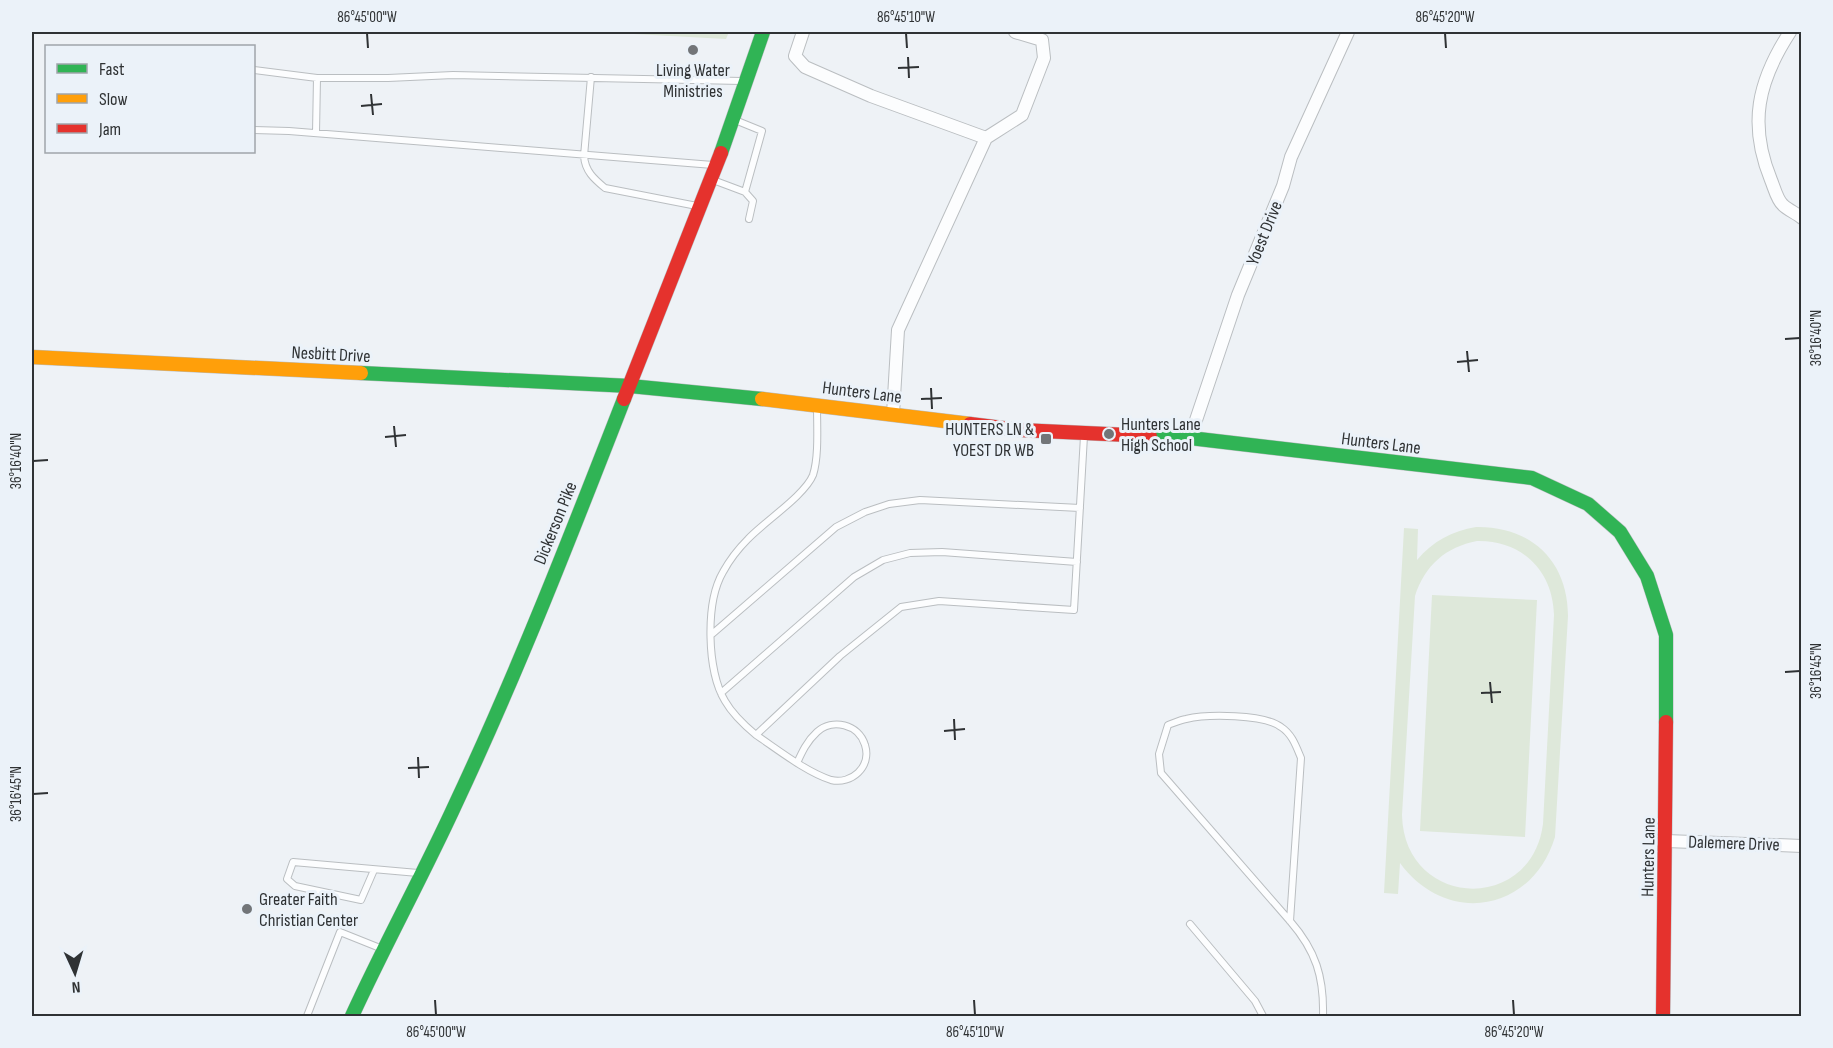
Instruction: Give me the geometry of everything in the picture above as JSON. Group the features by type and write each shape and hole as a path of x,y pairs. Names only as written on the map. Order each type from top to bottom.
{"street":[{"name":"Dickerson Pike","path":"352,1017 383,949 456,804 502,701 711,179 763,32"},
{"path":"803,32 795,56 805,67 871,96 986,138"},
{"path":"893,414 898,330 986,138 1022,115 1044,58 1042,40 1015,32"},
{"name":"Yoest Drive","path":"1190,438 1238,296 1283,186 1291,157 1348,32"},
{"path":"1790,32 1774,57 1759,101 1758,128 1765,164 1781,204 1802,218"},
{"name":"Nesbitt Drive","path":"32,357 630,386"},
{"name":"Hunters Lane","path":"630,386 817,404 1020,430 1190,438 1532,478 1588,504 1620,532 1647,576 1666,635 1663,1017"},
{"name":"Dalemere Drive","path":"1666,841 1802,846"}],"lane":[{"path":"255,70 317,78 453,75 746,81"},
{"path":"591,77 584,156 585,165 594,178 605,188 700,207"},
{"path":"316,133 317,78"},
{"path":"732,119 762,131 745,192"},
{"path":"255,130 316,133 716,166"},
{"path":"711,179 745,192 753,201 749,219"},
{"path":"797,763 807,743 819,731 831,724 849,726 865,745 864,766 858,774 849,779 832,780 797,763 756,735 737,719 724,700 716,681 711,635 713,601 722,573 748,539 796,496 813,476 817,446 817,404"},
{"path":"756,735 840,656 901,607 939,601 1074,610 1084,433"},
{"path":"711,635 836,526 865,512 889,504 920,500 1080,508"},
{"path":"721,693 854,577 883,560 910,553 942,552 1077,562"},
{"path":"1290,921 1301,758 1294,740 1281,726 1261,719 1210,716 1184,719 1168,726 1159,754 1161,772 1305,939 1321,975 1323,1017"},
{"path":"374,870 361,900 295,886 288,879 293,862 422,874"},
{"path":"1190,924 1255,1001 1263,1017"},
{"path":"307,1017 340,932 383,949"}],"green space":[{"path":"597,32 729,32 726,39"},
{"path":"1404,528 1418,529 1417,560 1436,542 1467,529 1496,528 1529,540 1543,550 1561,579 1568,616 1555,837 1544,863 1528,882 1508,895 1486,902 1463,902 1440,896 1419,883 1400,863 1398,894 1384,893","holes":["1477,541 1493,542 1521,552 1532,561 1548,585 1552,599 1554,615 1543,824 1534,854 1516,874 1494,886 1469,888 1444,883 1423,868 1408,846 1402,815 1415,596 1425,575 1446,553"]},
{"path":"1432,595 1537,600 1525,837 1420,831"}],"traffic: fast":[{"path":"721,153 763,32"},
{"path":"361,373 630,386 762,399"},
{"path":"352,1016 479,753 564,552 624,399"},
{"path":"1150,436 1190,438 1532,478 1588,504 1620,532 1647,576 1666,635 1666,722"}],"traffic: slow":[{"path":"32,357 361,373"},
{"path":"762,399 970,424"}],"traffic: jam":[{"path":"624,399 721,153"},
{"path":"970,424 1020,430 1150,436"},
{"path":"1663,1016 1666,722"}],"place":[{"name":"Living Water Ministries","path":"693,50"},
{"name":"Hunters Lane High School","path":"1109,434"},
{"name":"HUNTERS LN & YOEST DR WB","path":"1046,439"},
{"name":"Greater Faith Christian Center","path":"247,909"}]}
